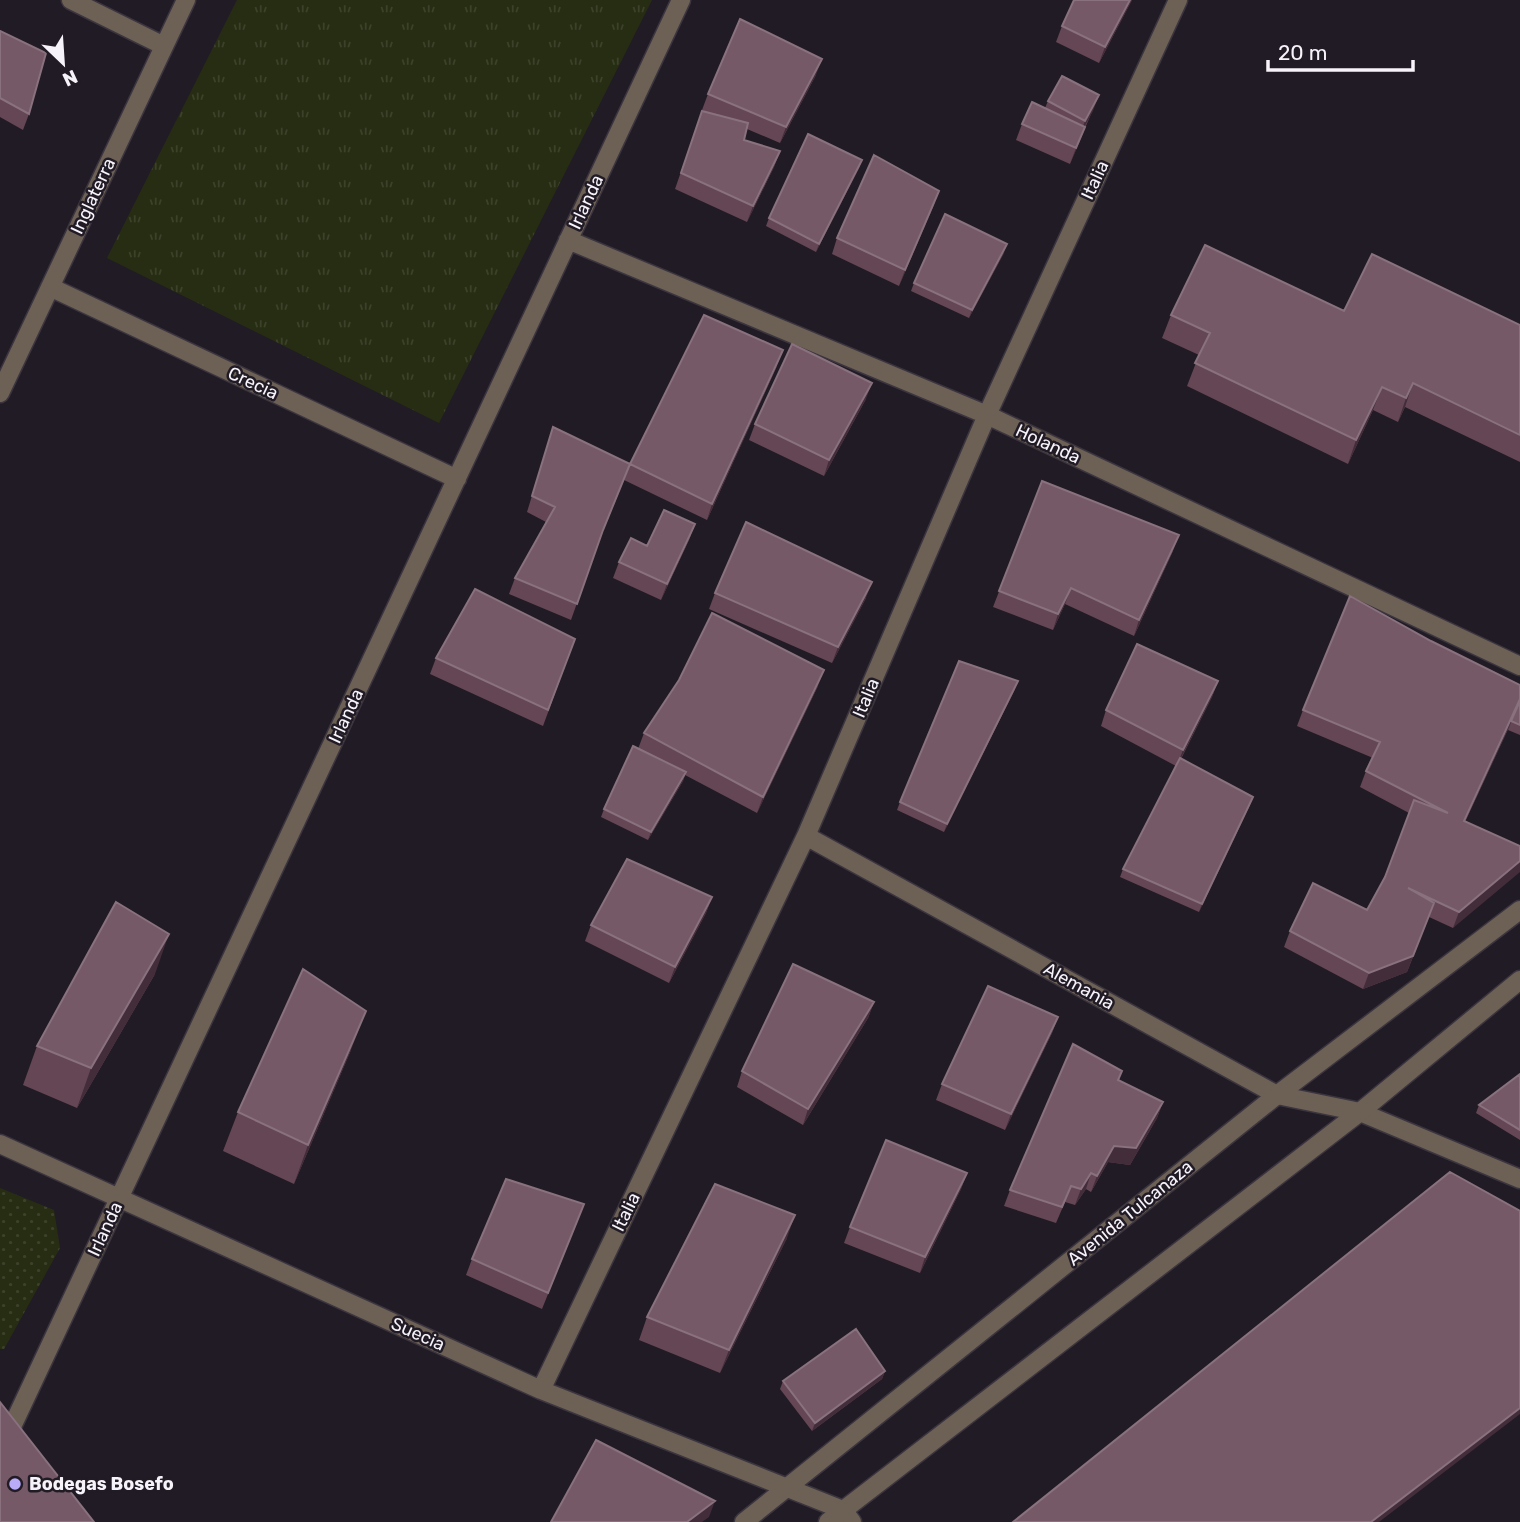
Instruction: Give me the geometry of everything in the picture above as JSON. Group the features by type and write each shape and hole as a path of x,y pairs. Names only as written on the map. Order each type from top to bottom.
{"street":[{"path":"71,0 164,46"},
{"name":"Inglaterra","path":"0,393 186,0"},
{"name":"Irlanda","path":"9,1430 681,0"},
{"name":"Italia","path":"541,1390 806,836 987,415 1178,0"},
{"name":"Holanda","path":"568,240 987,415 1520,666"},
{"name":"Crecia","path":"50,287 457,479"},
{"name":"Alemania","path":"806,836 1277,1095 1360,1112 1520,1179"},
{"name":"Avenida Tulcanaza","path":"744,1522 1277,1095 1520,910"},
{"path":"828,1522 847,1516 1360,1112 1520,980"},
{"name":"Suecia","path":"0,1144 541,1390 847,1516"}],"green space":[{"path":"237,0 652,0 439,423 107,258"},
{"path":"0,1188 54,1210 60,1248 4,1349 0,1349"}],"building":[{"path":"1074,0 1130,0 1105,47 1062,26"},
{"path":"740,19 822,59 786,127 708,94"},
{"path":"0,31 46,53 29,114 0,98"},
{"path":"1062,76 1099,95 1085,121 1048,101"},
{"path":"1032,102 1085,127 1076,148 1022,124"},
{"path":"702,111 748,123 744,140 780,151 753,206 681,173"},
{"path":"808,134 862,160 819,244 769,218"},
{"path":"874,155 939,191 905,270 837,238"},
{"path":"945,214 1007,244 972,310 914,283"},
{"path":"1205,245 1344,311 1372,254 1520,325 1520,435 1413,383 1406,398 1382,387 1356,440 1195,363 1210,333 1171,315"},
{"path":"704,315 783,350 712,504 630,464"},
{"path":"792,344 872,383 829,460 755,424"},
{"path":"553,427 630,464 577,604 515,578 555,507 532,496"},
{"path":"1042,481 1179,535 1139,620 1071,588 1058,614 999,591"},
{"path":"664,510 695,524 667,584 619,562 631,538 647,546"},
{"path":"746,522 872,582 838,647 715,593"},
{"path":"475,589 575,639 548,710 436,658"},
{"path":"1350,596 1431,641 1520,685 1520,699 1464,821 1520,846 1520,861 1459,912 1408,888 1434,903 1413,956 1369,973 1290,931 1313,883 1367,910 1385,877 1414,800 1448,813 1366,771 1380,742 1303,710"},
{"path":"712,613 824,670 763,797 644,733 679,680"},
{"path":"1137,644 1218,681 1183,750 1106,710"},
{"path":"959,661 1018,681 947,824 900,802"},
{"path":"1520,701 1520,725 1511,721"},
{"path":"633,746 686,772 651,832 604,809"},
{"path":"1180,758 1253,797 1202,904 1123,869"},
{"path":"627,859 712,897 675,967 591,925"},
{"path":"116,902 169,934 91,1068 37,1046"},
{"path":"793,964 874,1002 808,1109 742,1071"},
{"path":"303,969 366,1011 308,1145 238,1112"},
{"path":"988,986 1058,1017 1011,1114 942,1084"},
{"path":"1073,1044 1122,1071 1118,1080 1163,1102 1136,1148 1114,1146 1097,1176 1091,1173 1081,1189 1071,1186 1062,1207 1010,1190"},
{"path":"1520,1074 1520,1130 1479,1105"},
{"path":"886,1140 967,1173 925,1257 850,1227"},
{"path":"1450,1172 1520,1211 1520,1408 1371,1522 1013,1522"},
{"path":"506,1179 584,1204 548,1293 472,1259"},
{"path":"715,1184 795,1215 729,1350 647,1317"},
{"path":"856,1329 885,1371 815,1423 783,1381"},
{"path":"0,1402 94,1522 0,1522"},
{"path":"596,1440 715,1501 687,1522 551,1522"}],"place":[{"name":"Bodegas Bosefo","path":"15,1484"}]}
